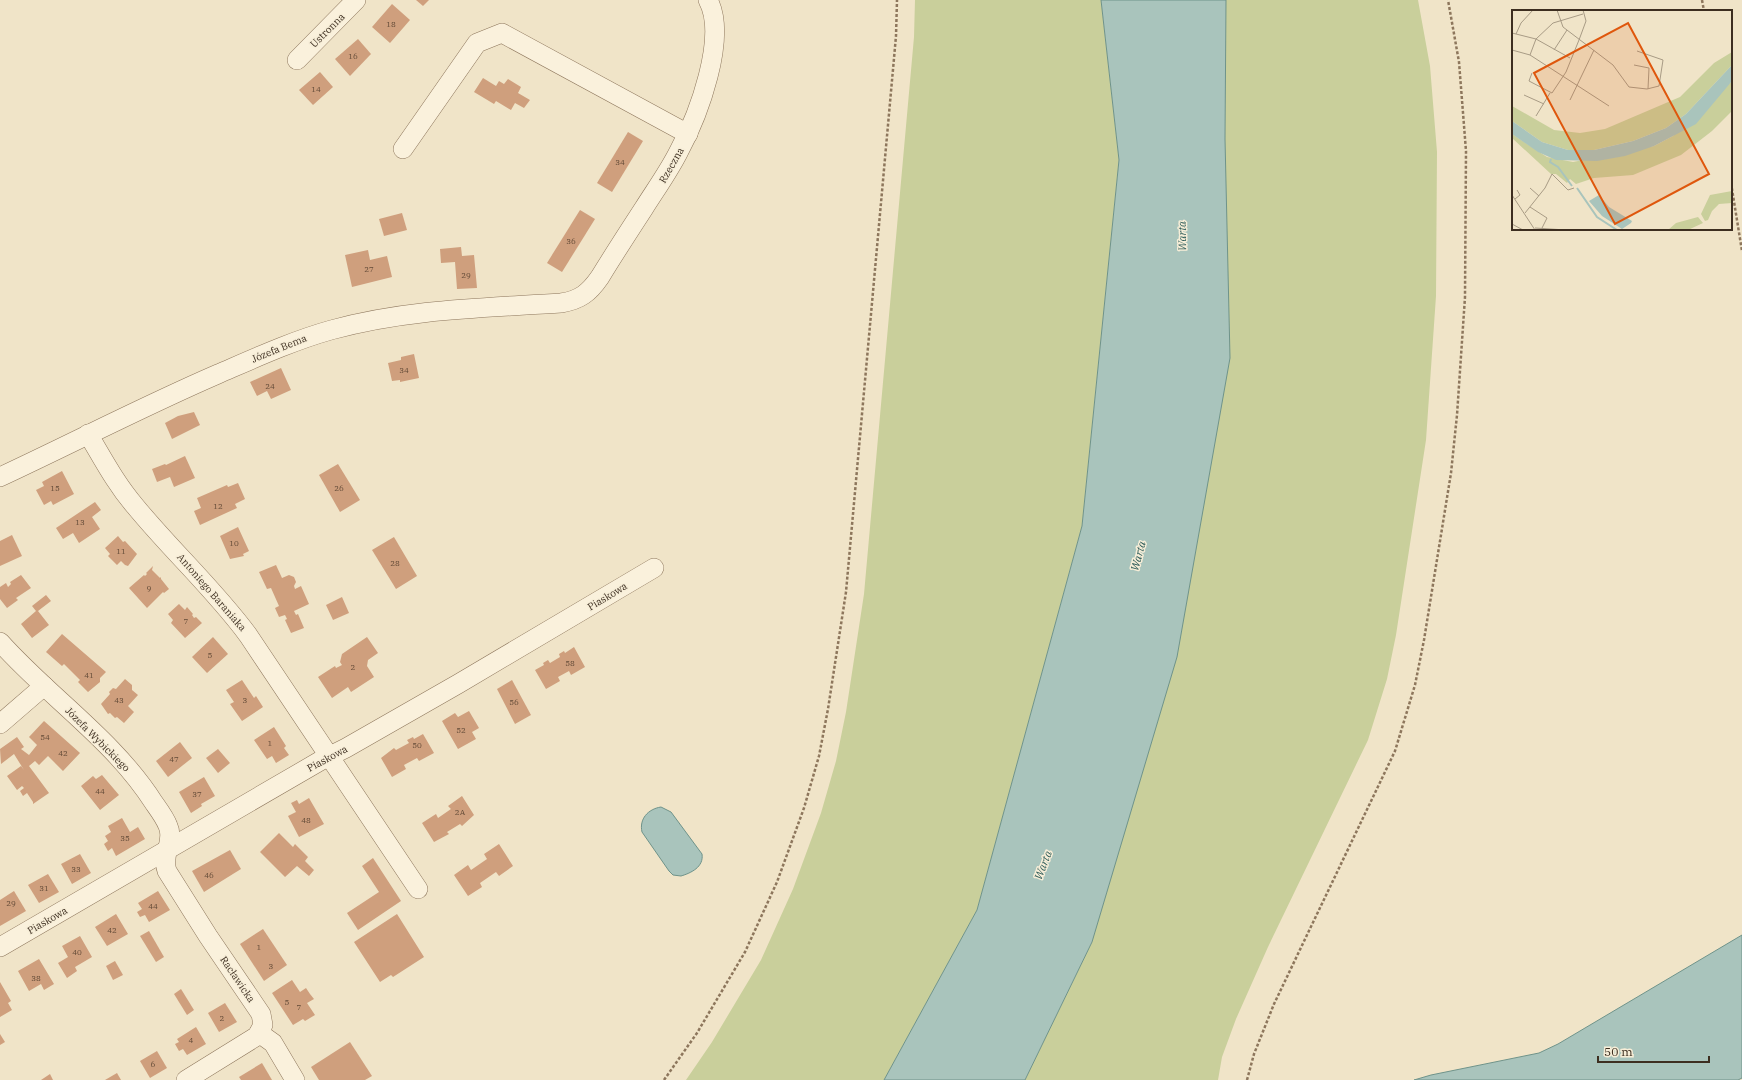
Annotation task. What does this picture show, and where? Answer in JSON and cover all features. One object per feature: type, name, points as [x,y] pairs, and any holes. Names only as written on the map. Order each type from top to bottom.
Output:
[{"type":"street","name":"Ustronna","points":[[297,60],[356,0]]},
{"type":"street","name":"Rzeczna","points":[[581,298],[600,278],[672,165],[688,134],[703,92],[713,54],[716,24],[711,6]]},
{"type":"street","points":[[403,149],[476,43],[502,33],[688,134]]},
{"type":"street","name":"Józefa Bema","points":[[0,477],[162,399],[300,340],[332,330],[369,321],[424,313],[561,303],[581,298]]},
{"type":"street","name":"Antoniego Baraniaka","points":[[88,434],[118,484],[135,506],[207,584],[239,622],[418,889]]},
{"type":"street","name":"Piaskowa","points":[[0,947],[329,756],[346,748],[458,684],[654,568]]},
{"type":"street","name":"Józefa Wybickiego","points":[[0,642],[118,758],[147,792],[169,828],[170,840],[167,851]]},
{"type":"street","points":[[0,724],[44,686]]},
{"type":"street","name":"Racławicka","points":[[167,851],[165,861],[169,875],[261,1014],[263,1025],[259,1033]]},
{"type":"street","points":[[186,1080],[249,1042],[259,1033],[273,1043],[295,1080]]},
{"type":"path","points":[[664,1080],[697,1033],[745,952],[777,882],[804,808],[819,756],[828,709],[846,592],[896,36],[897,0]]},
{"type":"path","points":[[1247,1080],[1254,1054],[1274,1004],[1395,751],[1413,691],[1424,640],[1439,553],[1455,443],[1465,297],[1466,150],[1459,62],[1448,0]]},
{"type":"path","points":[[1702,0],[1704,10]]},
{"type":"path","points":[[1732,189],[1742,251]]},
{"type":"green space","points":[[915,0],[1101,0],[1119,160],[1082,526],[977,910],[884,1080],[686,1080],[712,1042],[761,960],[793,889],[821,813],[836,761],[846,712],[864,594],[914,37]]},
{"type":"green space","points":[[1226,0],[1418,0],[1430,66],[1437,152],[1436,296],[1426,440],[1396,635],[1387,679],[1368,740],[1268,947],[1236,1019],[1222,1057],[1218,1080],[1025,1080],[1092,942],[1225,139]]},
{"type":"water","name":"Warta","points":[[1101,0],[1226,0],[1225,139],[1230,358],[1177,657],[1092,942],[1025,1080],[884,1080],[977,910],[1082,526],[1119,160]]},
{"type":"water","points":[[661,807],[671,812],[702,854],[702,859],[699,866],[693,871],[681,876],[673,875],[669,871],[642,832],[641,827],[643,819],[648,812]]},
{"type":"water","points":[[1742,935],[1742,1078],[1738,1080],[1414,1080],[1431,1075],[1539,1053],[1558,1044]]},
{"type":"building","points":[[416,0],[429,0],[423,6]]},
{"type":"building","points":[[392,4],[410,20],[390,43],[372,27]]},
{"type":"building","points":[[358,39],[371,54],[350,76],[335,59]]},
{"type":"building","points":[[320,72],[333,87],[313,105],[299,90]]},
{"type":"building","points":[[483,78],[496,86],[499,81],[504,84],[508,79],[521,87],[518,93],[530,100],[524,108],[515,103],[511,110],[496,101],[494,104],[474,92]]},
{"type":"building","points":[[628,132],[643,141],[612,192],[597,183]]},
{"type":"building","points":[[580,210],[595,219],[562,272],[547,263]]},
{"type":"building","points":[[402,213],[407,230],[384,236],[379,219]]},
{"type":"building","points":[[461,247],[462,256],[474,255],[477,288],[457,289],[455,262],[441,263],[440,249]]},
{"type":"building","points":[[368,250],[370,260],[387,256],[392,277],[352,287],[345,255]]},
{"type":"building","points":[[414,354],[419,378],[400,382],[400,380],[392,381],[388,363],[401,360],[401,357]]},
{"type":"building","points":[[281,368],[291,390],[271,399],[267,391],[257,396],[250,382]]},
{"type":"building","points":[[194,412],[200,425],[172,439],[165,423],[178,416]]},
{"type":"building","points":[[185,456],[195,478],[174,487],[170,477],[157,482],[152,469],[165,464],[166,465]]},
{"type":"building","points":[[338,464],[360,500],[340,512],[319,475]]},
{"type":"building","points":[[62,471],[74,494],[53,505],[51,501],[44,505],[36,490],[44,486],[42,482]]},
{"type":"building","points":[[238,483],[245,499],[235,504],[237,508],[200,525],[194,511],[201,508],[197,498],[227,485],[228,487]]},
{"type":"building","points":[[95,502],[101,510],[92,517],[100,529],[79,543],[73,533],[63,539],[56,528]]},
{"type":"building","points":[[238,527],[249,551],[243,554],[244,556],[230,559],[220,536]]},
{"type":"building","points":[[12,535],[22,556],[0,566],[0,541]]},
{"type":"building","points":[[118,536],[137,554],[128,566],[121,561],[117,565],[108,556],[110,554],[105,548]]},
{"type":"building","points":[[394,537],[417,576],[396,589],[372,550]]},
{"type":"building","points":[[276,565],[282,578],[289,575],[294,577],[296,582],[294,586],[295,589],[301,586],[309,604],[294,611],[296,615],[298,614],[304,628],[291,633],[285,620],[287,619],[285,615],[279,617],[275,608],[279,606],[271,588],[267,589],[259,572]]},
{"type":"building","points":[[153,566],[152,570],[160,578],[161,577],[169,589],[164,593],[163,592],[147,608],[129,588],[144,575],[145,576]]},
{"type":"building","points":[[21,575],[31,588],[16,598],[18,600],[7,608],[0,599],[0,587],[6,583],[8,587],[11,584],[10,582]]},
{"type":"building","points":[[46,595],[51,601],[38,611],[49,625],[32,638],[21,624],[36,611],[32,606]]},
{"type":"building","points":[[342,597],[349,613],[333,620],[326,605]]},
{"type":"building","points":[[179,604],[185,610],[187,607],[193,614],[192,615],[194,618],[196,617],[202,623],[185,638],[171,623],[173,620],[168,614]]},
{"type":"building","points":[[62,634],[106,672],[100,678],[100,682],[88,692],[78,682],[80,680],[64,664],[62,666],[46,652]]},
{"type":"building","points":[[213,637],[228,654],[207,673],[192,657]]},
{"type":"building","points":[[367,637],[378,653],[368,660],[367,666],[374,677],[351,692],[348,687],[332,698],[318,677],[335,666],[336,668],[342,665],[340,662],[342,654]]},
{"type":"building","points":[[574,647],[585,667],[571,675],[569,671],[558,677],[560,681],[546,689],[535,670],[544,665],[543,663],[548,660],[550,663],[560,657],[559,654],[564,651],[565,653]]},
{"type":"building","points":[[125,679],[132,685],[132,690],[138,695],[128,706],[134,712],[124,723],[110,713],[108,714],[101,704],[110,694],[109,692],[113,688],[116,689]]},
{"type":"building","points":[[242,680],[254,698],[256,696],[263,707],[242,721],[230,704],[234,702],[226,690]]},
{"type":"building","points":[[512,680],[531,715],[515,724],[497,689]]},
{"type":"building","points":[[469,711],[479,728],[472,732],[476,739],[458,749],[442,721],[455,713],[458,717]]},
{"type":"building","points":[[44,721],[80,753],[63,771],[48,756],[39,765],[35,761],[29,766],[49,793],[33,804],[27,793],[23,796],[20,791],[24,788],[22,786],[17,790],[7,776],[21,766],[24,770],[14,754],[1,764],[0,749],[17,737],[24,747],[21,749],[29,755],[37,745],[29,737]]},
{"type":"building","points":[[274,727],[286,746],[284,748],[289,755],[276,763],[272,756],[267,759],[254,740]]},
{"type":"building","points":[[423,734],[434,753],[419,761],[417,758],[404,765],[406,769],[392,777],[381,758],[394,748],[396,750],[409,743],[407,740],[413,737],[414,739]]},
{"type":"building","points":[[180,742],[192,758],[168,777],[156,761]]},
{"type":"building","points":[[218,749],[230,763],[218,773],[206,758]]},
{"type":"building","points":[[102,775],[119,795],[100,810],[81,786],[93,776],[96,779]]},
{"type":"building","points":[[204,777],[215,796],[201,804],[202,806],[191,813],[179,792]]},
{"type":"building","points":[[462,796],[474,815],[462,826],[460,824],[447,832],[449,834],[434,842],[422,823],[436,814],[438,818],[451,809],[448,806]]},
{"type":"building","points":[[309,798],[324,824],[299,837],[288,816],[296,812],[291,803],[297,800],[299,804]]},
{"type":"building","points":[[122,818],[130,832],[138,827],[145,839],[116,856],[112,848],[108,851],[104,844],[108,841],[105,836],[111,832],[108,826]]},
{"type":"building","points":[[279,833],[293,847],[295,844],[308,857],[305,861],[314,870],[309,876],[297,866],[285,877],[260,852]]},
{"type":"building","points":[[499,844],[513,866],[499,876],[496,872],[480,883],[482,887],[468,896],[454,875],[468,865],[471,870],[487,859],[484,854]]},
{"type":"building","points":[[230,850],[241,869],[204,892],[192,871]]},
{"type":"building","points":[[80,854],[91,873],[72,884],[61,864]]},
{"type":"building","points":[[373,858],[401,901],[358,930],[347,913],[379,892],[362,866]]},
{"type":"building","points":[[48,874],[59,892],[39,903],[28,885]]},
{"type":"building","points":[[14,891],[26,911],[0,926],[0,900]]},
{"type":"building","points":[[158,891],[170,910],[149,922],[145,915],[140,917],[137,912],[142,909],[138,903]]},
{"type":"building","points":[[116,914],[128,934],[107,946],[95,927]]},
{"type":"building","points":[[397,914],[424,957],[393,977],[391,975],[380,982],[354,942]]},
{"type":"building","points":[[263,929],[287,965],[264,981],[240,944]]},
{"type":"building","points":[[149,931],[164,957],[156,962],[140,936]]},
{"type":"building","points":[[80,936],[92,957],[75,967],[77,971],[67,978],[58,963],[68,957],[62,946]]},
{"type":"building","points":[[39,959],[54,984],[44,990],[41,984],[29,991],[18,971]]},
{"type":"building","points":[[115,961],[123,975],[113,980],[106,966]]},
{"type":"building","points":[[292,980],[300,992],[306,988],[314,999],[307,1003],[315,1015],[305,1021],[303,1019],[293,1025],[272,993]]},
{"type":"building","points":[[0,982],[11,1001],[8,1003],[12,1010],[0,1017]]},
{"type":"building","points":[[181,989],[194,1010],[187,1015],[174,994]]},
{"type":"building","points":[[225,1003],[237,1022],[219,1032],[208,1013]]},
{"type":"building","points":[[196,1027],[206,1044],[187,1055],[183,1049],[179,1051],[175,1044],[179,1042],[177,1039]]},
{"type":"building","points":[[0,1034],[5,1042],[0,1045]]},
{"type":"building","points":[[350,1042],[372,1076],[365,1080],[319,1080],[311,1067]]},
{"type":"building","points":[[157,1051],[167,1068],[150,1078],[140,1061]]},
{"type":"building","points":[[262,1063],[272,1080],[241,1080],[239,1077]]},
{"type":"building","points":[[117,1073],[121,1080],[105,1080]]},
{"type":"building","points":[[50,1074],[53,1080],[41,1080]]}]
